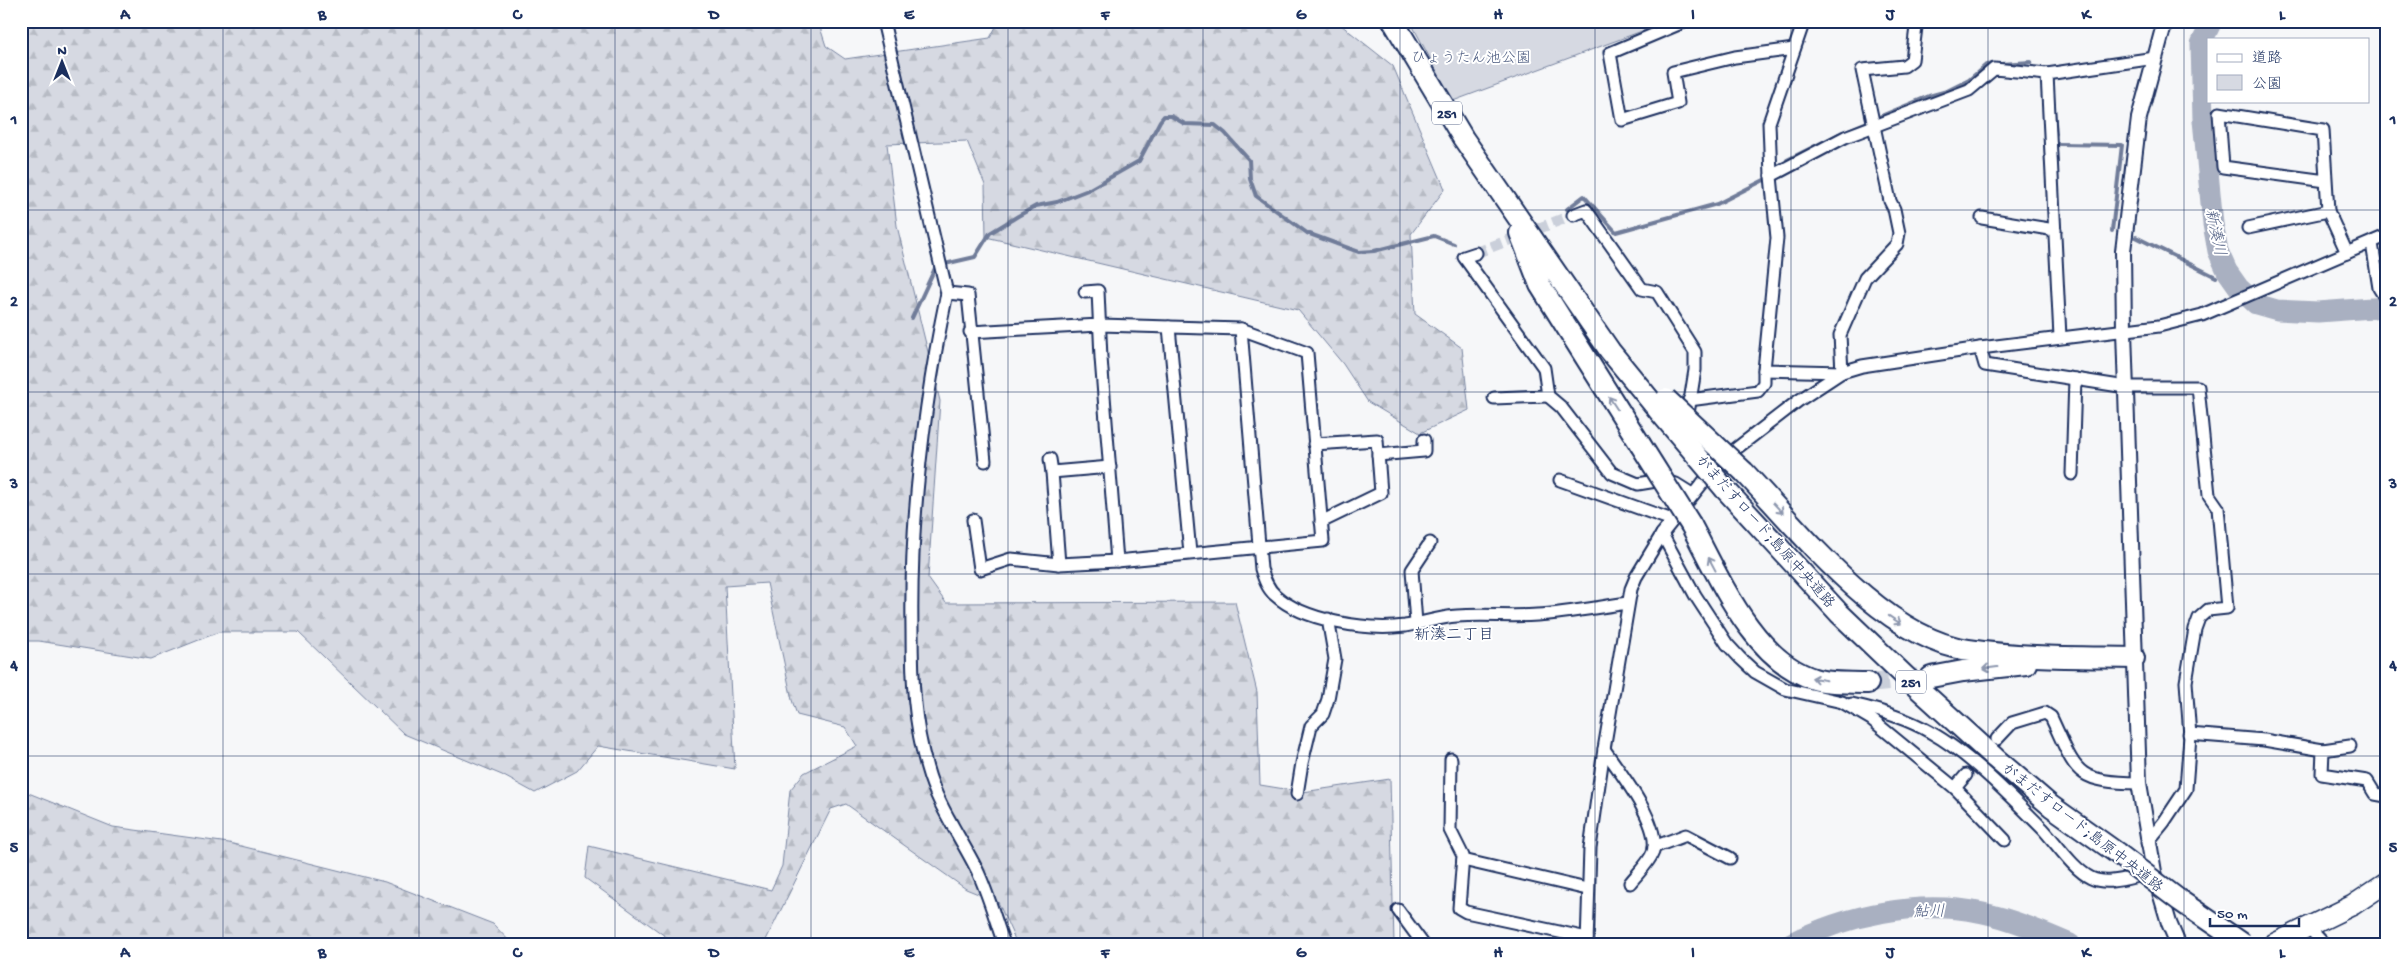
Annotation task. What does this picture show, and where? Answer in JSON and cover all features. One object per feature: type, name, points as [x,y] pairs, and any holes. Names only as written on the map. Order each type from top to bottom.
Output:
[{"type":"highway","name":"がまだすロード;島原中央道路","points":[[1393,21],[1448,114],[1610,351],[1662,405],[1725,489],[1840,613],[1994,758],[2051,806],[2179,900],[2243,944]]},
{"type":"highway","points":[[1507,201],[1540,285],[1640,444],[1682,522],[1737,610],[1780,662],[1815,679],[1868,683]]},
{"type":"highway","points":[[1662,405],[1744,472],[1845,578],[1879,609],[1909,630],[1936,642],[1967,650],[2134,658]]},
{"type":"highway","points":[[1931,677],[2012,665],[2108,658]]},
{"type":"highway","points":[[2273,944],[2353,905],[2386,883]]},
{"type":"street","points":[[883,21],[947,294],[939,332],[918,484],[911,588],[912,693],[918,736],[934,790],[977,870],[1004,944]]},
{"type":"street","points":[[1686,21],[1610,53],[1622,120],[1678,103],[1673,72],[1736,57],[1794,49]]},
{"type":"street","points":[[1689,400],[1758,391],[1764,383],[1777,238],[1771,176],[1769,123],[1804,21]]},
{"type":"street","points":[[1842,372],[1840,335],[1865,278],[1897,244],[1899,233],[1894,208],[1890,201],[1862,70],[1904,66],[1912,60],[1916,27],[1909,21]]},
{"type":"street","points":[[2165,21],[2139,118],[2124,251],[2124,331],[2139,783],[2147,843],[2154,872],[2169,923],[2178,944]]},
{"type":"street","points":[[1771,176],[1820,149],[1874,126],[1969,90],[1994,69],[2047,74],[2155,58]]},
{"type":"street","points":[[2047,74],[2060,337]]},
{"type":"street","points":[[2326,181],[2222,167],[2219,112],[2322,130],[2326,181],[2328,210],[2347,254]]},
{"type":"street","points":[[1572,215],[1586,210],[1642,289],[1657,292],[1692,346],[1696,361],[1687,424],[1698,440],[1720,461]]},
{"type":"street","points":[[2248,228],[2328,210]]},
{"type":"street","points":[[1982,218],[2055,230]]},
{"type":"street","points":[[1451,759],[1450,830],[1462,852],[1463,860],[1458,904],[1462,910],[1587,941],[1587,889],[1590,848],[1628,603],[1636,577],[1662,534],[1682,522],[1692,494],[1720,461],[1767,423],[1842,372],[1862,366],[1980,348],[2159,326],[2202,315],[2242,300],[2386,236]]},
{"type":"street","points":[[2372,243],[2379,288],[2386,299]]},
{"type":"street","points":[[1476,253],[1464,258],[1544,368],[1548,396],[1561,408],[1612,473],[1638,484],[1656,481],[1676,484],[1692,494]]},
{"type":"street","points":[[1085,292],[1098,292],[1117,560]]},
{"type":"street","points":[[947,294],[968,295],[970,332],[985,461]]},
{"type":"street","points":[[970,332],[1100,325],[1240,329],[1307,353],[1323,541],[1059,564],[1039,564],[1011,559],[980,569],[973,520]]},
{"type":"street","points":[[1170,327],[1190,553]]},
{"type":"street","points":[[1240,329],[1258,546],[1265,582],[1274,594],[1303,613],[1363,626],[1384,627],[1416,624],[1444,617],[1538,615],[1628,603]]},
{"type":"street","points":[[1980,348],[1985,365],[2126,387],[2198,387],[2209,495],[2218,508],[2227,608],[2208,610],[2199,618],[2195,629],[2186,682],[2189,734],[2186,788],[2164,822],[2147,843]]},
{"type":"street","points":[[1764,370],[1842,372]]},
{"type":"street","points":[[2072,474],[2075,379]]},
{"type":"street","points":[[1494,398],[1548,396]]},
{"type":"street","points":[[1314,444],[1377,440],[1381,493],[1321,522]]},
{"type":"street","points":[[1378,455],[1424,451],[1424,440]]},
{"type":"street","points":[[1050,459],[1059,564]]},
{"type":"street","points":[[1052,472],[1110,467]]},
{"type":"street","points":[[1560,480],[1682,522]]},
{"type":"street","points":[[1662,534],[1695,594],[1728,644],[1755,672],[1785,689],[1880,710],[1931,732],[2009,795],[2080,870],[2092,878],[2106,881],[2154,872]]},
{"type":"street","points":[[1416,624],[1412,570],[1430,544]]},
{"type":"street","points":[[1297,794],[1311,726],[1323,714],[1328,699],[1334,659],[1328,619]]},
{"type":"street","points":[[1842,702],[1871,719],[1955,788],[2005,840]]},
{"type":"street","points":[[1997,739],[2012,723],[2045,713],[2051,717],[2073,764],[2080,771],[2096,781],[2139,783]]},
{"type":"street","points":[[2189,734],[2264,740],[2323,750],[2350,746]]},
{"type":"street","points":[[1604,749],[1648,819],[1654,847],[1652,854],[1630,883]]},
{"type":"street","points":[[2323,750],[2322,774],[2367,781],[2374,794],[2386,796]]},
{"type":"street","points":[[1955,788],[1966,775]]},
{"type":"street","points":[[1654,847],[1686,835],[1730,858]]},
{"type":"street","points":[[1463,860],[1587,889]]},
{"type":"street","points":[[1398,910],[1423,944]]},
{"type":"street","points":[[2309,928],[2324,944]]},
{"type":"green space","points":[[21,21],[818,21],[826,46],[845,59],[990,38],[999,21],[1336,21],[1393,66],[1445,189],[1411,234],[1415,314],[1462,348],[1469,410],[1420,433],[1368,402],[1343,364],[1298,310],[986,237],[985,185],[967,141],[887,144],[897,226],[940,401],[928,578],[946,603],[1235,602],[1257,692],[1260,785],[1303,792],[1390,779],[1394,944],[1017,944],[998,902],[966,889],[846,804],[831,809],[764,944],[676,944],[585,878],[589,846],[771,890],[782,866],[790,790],[804,773],[857,746],[845,727],[797,715],[792,700],[767,583],[725,586],[735,769],[598,746],[577,771],[535,793],[502,775],[404,734],[298,632],[219,632],[151,659],[39,641],[21,641]]},
{"type":"green space","name":"ひょうたん池公園","points":[[1410,21],[1669,21],[1453,101]]},
{"type":"green space","points":[[21,790],[113,827],[229,843],[385,882],[493,924],[512,944],[21,944]]},
{"type":"waterway","name":"新湊川","points":[[2212,21],[2201,44],[2203,120],[2213,224],[2218,251],[2227,271],[2239,288],[2256,304],[2277,310],[2318,312],[2386,307]]},
{"type":"waterway","points":[[1881,116],[1929,96],[1947,91],[1969,80],[1986,65],[2031,62]]},
{"type":"waterway","points":[[2054,110],[2056,134]]},
{"type":"waterway","points":[[912,318],[936,266],[975,257],[990,233],[1018,216],[1036,206],[1057,202],[1088,190],[1139,161],[1164,116],[1171,116],[1185,124],[1215,125],[1225,133],[1249,160],[1250,179],[1256,196],[1307,233],[1359,252],[1374,251],[1434,236],[1454,244]]},
{"type":"waterway","points":[[1848,130],[1867,122]]},
{"type":"waterway","points":[[1787,160],[1839,134]]},
{"type":"waterway","points":[[2059,144],[2122,145],[2112,231]]},
{"type":"waterway","points":[[1567,209],[1584,196],[1616,232],[1717,204],[1766,179]]},
{"type":"waterway","points":[[2136,237],[2216,277]]},
{"type":"waterway","name":"新湊川","points":[[2233,285],[2239,288]]},
{"type":"waterway","name":"鮎川","points":[[1789,944],[1834,925],[1858,918],[1883,912],[1933,908],[1983,913],[2027,926],[2070,944]]},
{"type":"tunnel","points":[[1476,253],[1573,215]]},
{"type":"tunnel","points":[[1868,683],[1921,678]]},
{"type":"district","name":"新湊二丁目","points":[[1454,633]]}]
